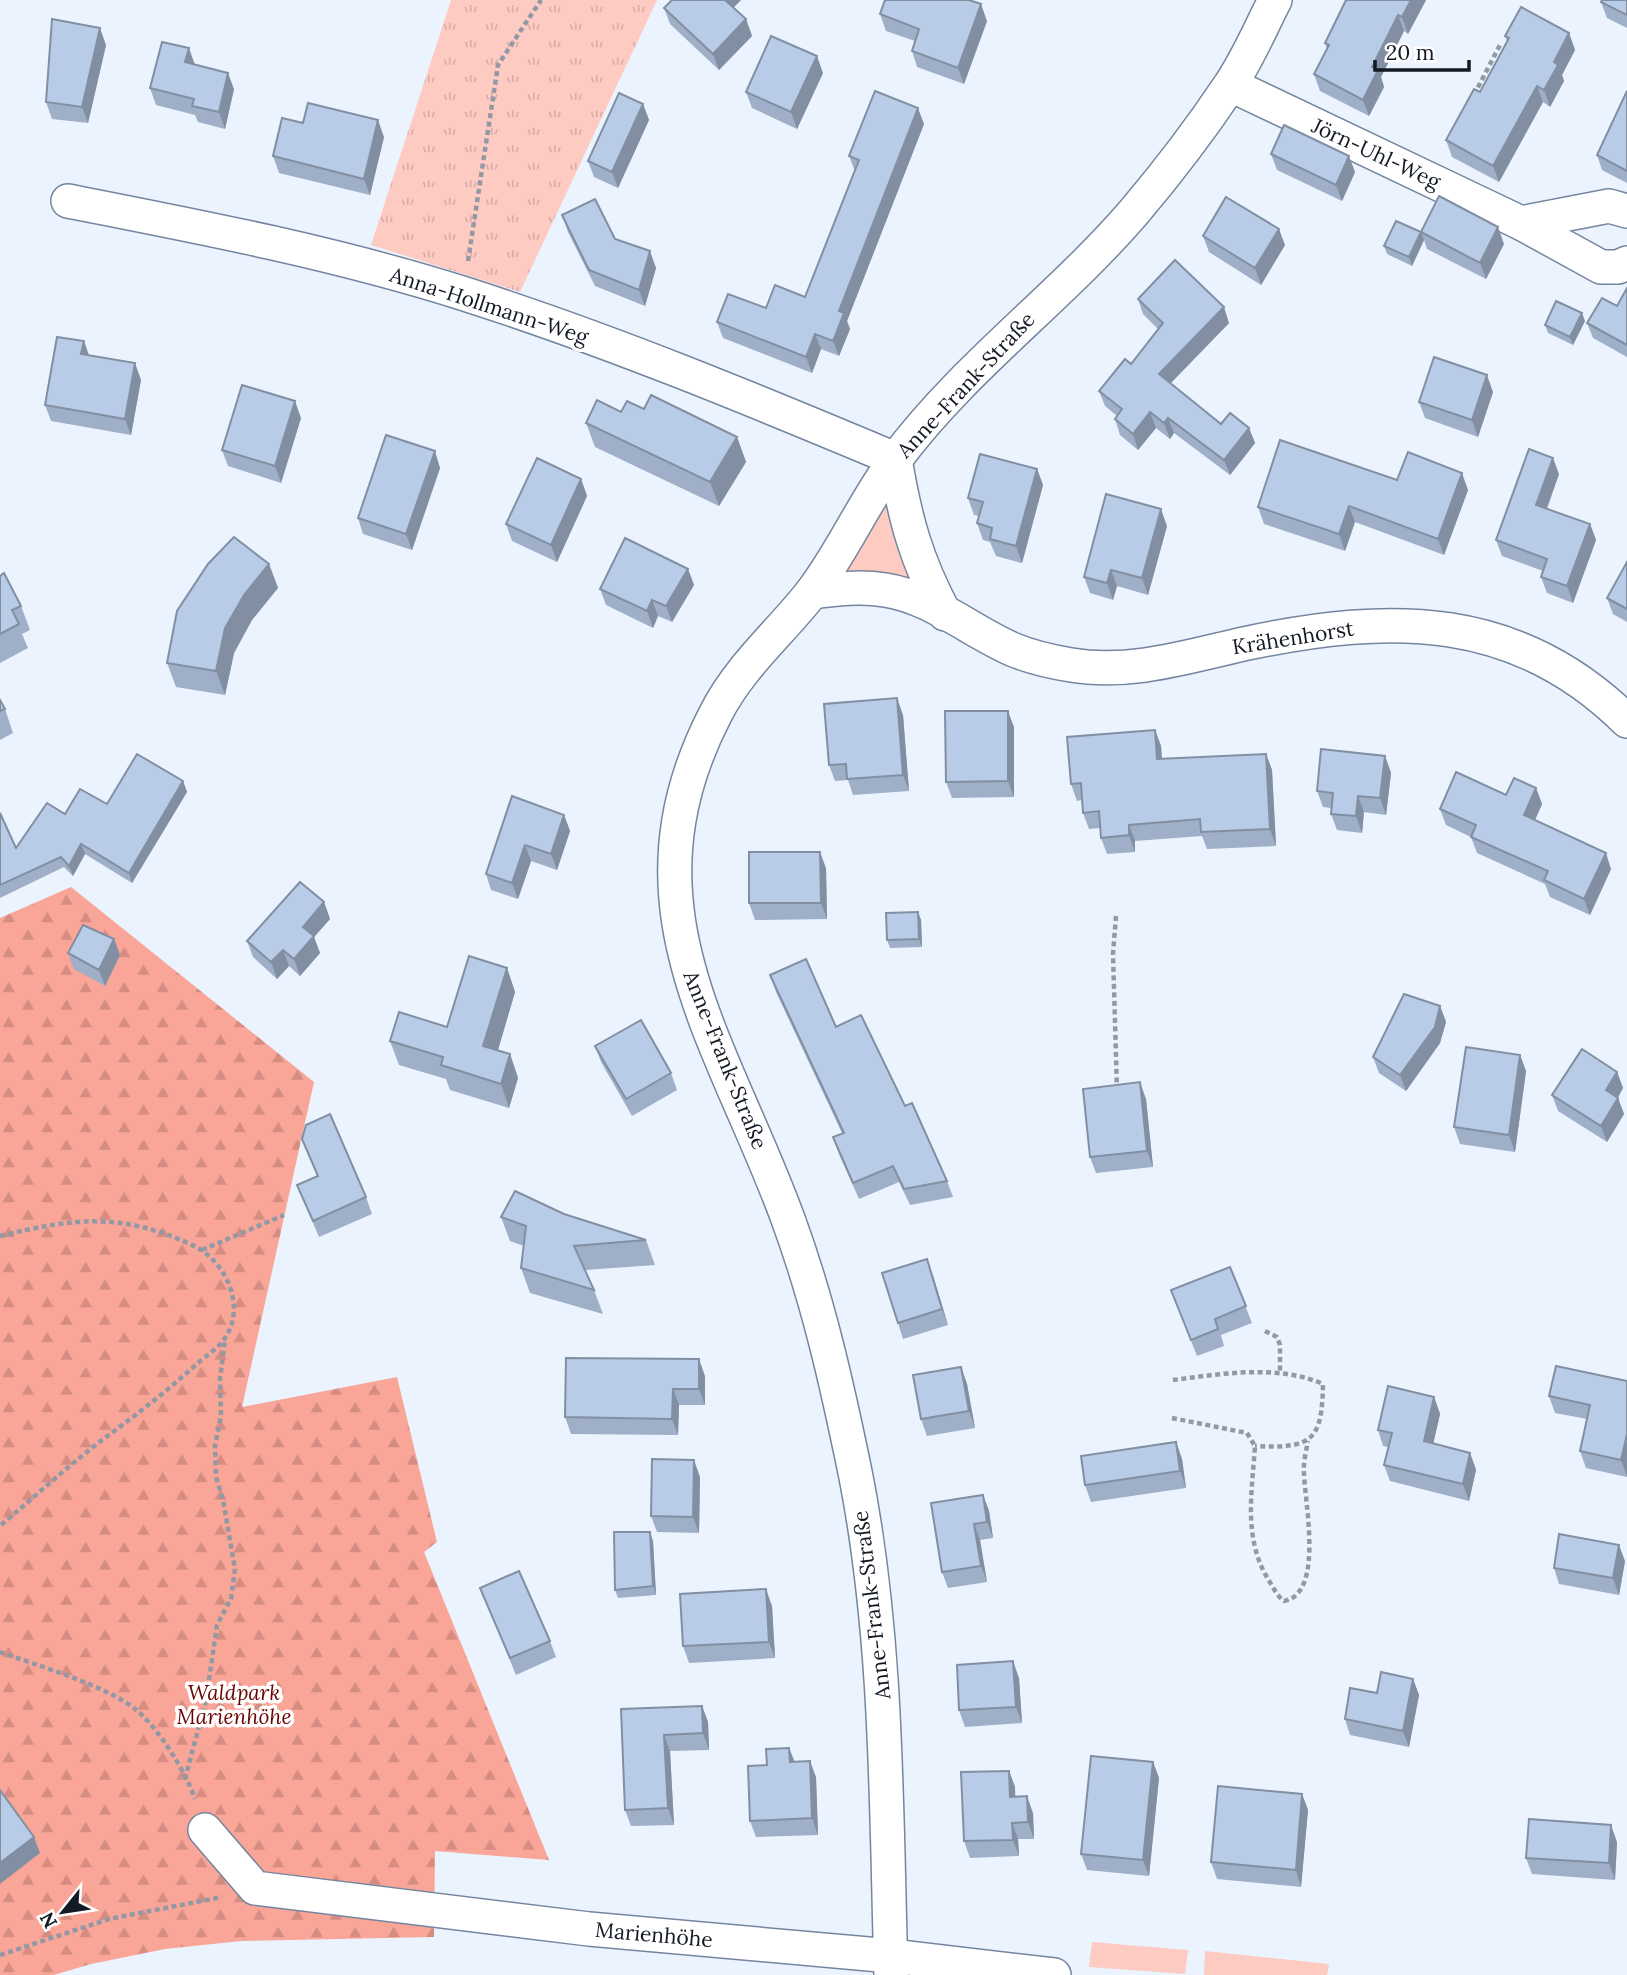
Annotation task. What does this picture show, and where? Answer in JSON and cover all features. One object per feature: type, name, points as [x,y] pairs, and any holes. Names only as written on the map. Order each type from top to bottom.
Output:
[{"type":"street","name":"Anne-Frank-Straße","points":[[891,1966],[885,1714],[872,1579],[837,1385],[818,1307],[789,1221],[699,1007],[679,937],[674,893],[675,845],[697,752],[718,709],[745,668],[812,592],[895,459],[955,392],[1133,213],[1231,85],[1275,0]]},
{"type":"street","name":"Jörn-Uhl-Weg","points":[[1231,85],[1521,223],[1601,267],[1618,267],[1627,263]]},
{"type":"street","name":"Anna-Hollmann-Weg","points":[[68,201],[254,239],[463,293],[684,371],[895,459]]},
{"type":"street","points":[[1521,223],[1609,206],[1627,211]]},
{"type":"street","points":[[895,459],[903,507],[922,571],[945,614]]},
{"type":"street","name":"Krähenhorst","points":[[812,592],[851,588],[887,590],[945,614],[1016,651],[1071,665],[1125,668],[1182,660],[1300,634],[1359,627],[1446,627],[1513,645],[1561,669],[1602,696],[1627,721]]},
{"type":"street","points":[[205,1830],[255,1888]]},
{"type":"street","name":"Marienhöhe","points":[[255,1888],[891,1966],[1054,1975]]},
{"type":"path","points":[[463,293],[498,65],[541,0]]},
{"type":"path","points":[[1472,100],[1501,43]]},
{"type":"path","points":[[1116,916],[1113,954],[1117,1093]]},
{"type":"path","points":[[202,1250],[284,1215]]},
{"type":"path","points":[[0,1236],[79,1219],[110,1221],[170,1235],[202,1250],[220,1268],[231,1289],[235,1315],[225,1339],[220,1379],[221,1416],[215,1446],[216,1477],[235,1569],[231,1599],[217,1625],[206,1700],[185,1779]]},
{"type":"path","points":[[1265,1331],[1277,1337],[1280,1345],[1280,1373]]},
{"type":"path","points":[[0,1526],[81,1457],[166,1392],[225,1339]]},
{"type":"path","points":[[1172,1380],[1280,1373],[1306,1376],[1322,1384],[1317,1434],[1308,1441],[1255,1446]]},
{"type":"path","points":[[1172,1418],[1247,1433],[1255,1446],[1250,1532],[1254,1550],[1284,1601],[1293,1600],[1303,1590],[1308,1572],[1303,1470],[1308,1441]]},
{"type":"path","points":[[0,1652],[72,1678],[135,1708],[157,1732],[185,1779],[205,1830]]},
{"type":"path","points":[[0,1955],[109,1919],[255,1888]]},
{"type":"green space","points":[[451,0],[657,0],[520,292],[371,245]]},
{"type":"green space","points":[[886,502],[912,579],[845,570]]},
{"type":"green space","name":"Waldpark Marienhöhe","points":[[71,887],[314,1082],[242,1407],[397,1377],[437,1542],[424,1552],[549,1860],[435,1851],[434,1937],[241,1941],[165,1949],[91,1964],[54,1975],[0,1975],[0,918]]},
{"type":"green space","points":[[1092,1942],[1188,1950],[1185,1974],[1089,1967]]},
{"type":"green space","points":[[1205,1951],[1329,1964],[1327,1975],[1204,1975]]},
{"type":"building","points":[[672,0],[725,0],[746,19],[713,54],[664,8]]},
{"type":"building","points":[[885,0],[969,0],[981,4],[958,68],[912,51],[919,29],[880,14]]},
{"type":"building","points":[[1346,0],[1411,0],[1402,17],[1398,15],[1372,67],[1378,70],[1363,100],[1314,74],[1329,45],[1325,43]]},
{"type":"building","points":[[1627,0],[1627,15],[1601,2]]},
{"type":"building","points":[[1521,7],[1569,33],[1554,62],[1558,65],[1544,90],[1537,86],[1493,166],[1446,140],[1474,89],[1480,92],[1509,38],[1505,36]]},
{"type":"building","points":[[52,19],[100,28],[82,107],[46,102]]},
{"type":"building","points":[[771,36],[817,56],[791,112],[746,92]]},
{"type":"building","points":[[162,42],[189,48],[185,62],[228,73],[219,112],[192,106],[194,99],[150,88]]},
{"type":"building","points":[[875,91],[918,108],[839,311],[844,313],[833,341],[815,334],[806,357],[717,322],[728,294],[766,308],[775,285],[805,297],[859,160],[849,156]]},
{"type":"building","points":[[1627,91],[1627,171],[1597,155]]},
{"type":"building","points":[[619,93],[643,104],[612,172],[588,161]]},
{"type":"building","points":[[308,103],[378,120],[364,179],[273,156],[282,118],[303,123]]},
{"type":"building","points":[[1284,125],[1349,156],[1336,185],[1271,154]]},
{"type":"building","points":[[1439,196],[1498,227],[1480,263],[1421,232]]},
{"type":"building","points":[[1226,197],[1279,229],[1255,268],[1203,236]]},
{"type":"building","points":[[595,199],[615,239],[650,251],[639,290],[589,270],[562,215]]},
{"type":"building","points":[[1396,221],[1421,232],[1409,257],[1384,246]]},
{"type":"building","points":[[1175,260],[1224,307],[1159,374],[1221,424],[1230,413],[1249,428],[1224,460],[1168,418],[1164,423],[1150,412],[1133,434],[1115,419],[1122,409],[1099,391],[1125,359],[1131,364],[1163,323],[1138,299]]},
{"type":"building","points":[[1627,288],[1627,345],[1587,323],[1602,298],[1617,306]]},
{"type":"building","points":[[1556,301],[1582,313],[1570,337],[1545,325]]},
{"type":"building","points":[[57,337],[84,341],[81,354],[135,363],[125,419],[45,405]]},
{"type":"building","points":[[1434,357],[1487,375],[1472,420],[1419,402]]},
{"type":"building","points":[[242,385],[295,401],[275,466],[222,450]]},
{"type":"building","points":[[651,395],[737,437],[710,482],[586,423],[597,400],[621,412],[627,401],[644,409]]},
{"type":"building","points":[[386,435],[435,451],[406,534],[358,518]]},
{"type":"building","points":[[1280,440],[1397,480],[1408,452],[1462,473],[1438,539],[1349,506],[1339,534],[1258,507]]},
{"type":"building","points":[[1529,449],[1553,458],[1536,505],[1590,524],[1567,586],[1541,577],[1547,559],[1496,540]]},
{"type":"building","points":[[980,454],[1037,469],[1016,546],[990,539],[992,528],[977,523],[983,502],[968,498]]},
{"type":"building","points":[[537,458],[581,479],[551,545],[506,524]]},
{"type":"building","points":[[1106,494],[1161,509],[1142,578],[1111,570],[1107,583],[1084,577]]},
{"type":"building","points":[[234,537],[269,564],[244,595],[225,628],[216,671],[167,663],[177,611],[208,564]]},
{"type":"building","points":[[625,538],[688,569],[666,606],[652,600],[647,611],[600,589]]},
{"type":"building","points":[[1627,562],[1627,609],[1607,598]]},
{"type":"building","points":[[4,573],[21,606],[12,610],[19,624],[0,634],[0,576]]},
{"type":"building","points":[[897,698],[903,775],[847,779],[846,764],[829,765],[824,704]]},
{"type":"building","points":[[945,711],[1008,711],[1008,781],[946,782]]},
{"type":"building","points":[[1155,730],[1157,759],[1266,754],[1270,829],[1201,832],[1200,819],[1129,825],[1129,835],[1101,838],[1099,811],[1083,813],[1081,783],[1071,784],[1067,737]]},
{"type":"building","points":[[1321,749],[1385,756],[1380,798],[1358,796],[1356,816],[1331,814],[1333,793],[1317,791]]},
{"type":"building","points":[[137,754],[183,781],[129,873],[81,844],[69,866],[61,857],[0,885],[0,813],[16,848],[47,803],[65,814],[80,789],[107,804]]},
{"type":"building","points":[[1456,772],[1506,795],[1514,778],[1536,788],[1524,815],[1606,853],[1584,899],[1544,880],[1548,871],[1471,837],[1476,825],[1440,809]]},
{"type":"building","points":[[512,796],[564,815],[551,854],[525,845],[512,883],[486,874]]},
{"type":"building","points":[[749,852],[820,852],[821,903],[749,903]]},
{"type":"building","points":[[300,882],[324,902],[303,927],[314,936],[294,959],[283,950],[271,962],[247,941]]},
{"type":"building","points":[[918,912],[919,939],[887,940],[886,913]]},
{"type":"building","points":[[83,925],[114,939],[99,970],[68,953]]},
{"type":"building","points":[[469,956],[507,968],[483,1046],[510,1054],[501,1084],[441,1065],[443,1057],[390,1041],[399,1012],[447,1027]]},
{"type":"building","points":[[806,959],[836,1027],[861,1015],[905,1106],[912,1103],[947,1181],[904,1189],[893,1166],[853,1183],[833,1137],[844,1133],[770,975]]},
{"type":"building","points":[[1404,994],[1440,1006],[1435,1027],[1400,1075],[1373,1057]]},
{"type":"building","points":[[641,1020],[671,1073],[626,1099],[595,1046]]},
{"type":"building","points":[[1466,1047],[1520,1055],[1509,1135],[1454,1127]]},
{"type":"building","points":[[1582,1049],[1617,1072],[1606,1090],[1618,1098],[1601,1126],[1552,1095]]},
{"type":"building","points":[[1140,1082],[1147,1151],[1090,1157],[1083,1089]]},
{"type":"building","points":[[330,1114],[366,1197],[313,1221],[297,1185],[318,1176],[302,1139],[306,1125]]},
{"type":"building","points":[[515,1191],[564,1214],[646,1240],[574,1246],[594,1290],[521,1268],[526,1226],[501,1217]]},
{"type":"building","points":[[927,1259],[942,1309],[898,1323],[882,1273]]},
{"type":"building","points":[[1230,1267],[1246,1306],[1215,1319],[1218,1329],[1191,1340],[1171,1290]]},
{"type":"building","points":[[566,1358],[699,1359],[699,1389],[673,1389],[672,1419],[565,1417]]},
{"type":"building","points":[[1556,1366],[1627,1381],[1627,1434],[1621,1460],[1580,1451],[1590,1405],[1549,1396]]},
{"type":"building","points":[[961,1367],[969,1411],[921,1419],[913,1375]]},
{"type":"building","points":[[1388,1386],[1434,1397],[1424,1441],[1470,1453],[1463,1484],[1384,1465],[1392,1433],[1378,1430]]},
{"type":"building","points":[[1176,1442],[1180,1471],[1085,1485],[1081,1456]]},
{"type":"building","points":[[652,1459],[694,1460],[693,1517],[651,1516]]},
{"type":"building","points":[[983,1495],[987,1522],[974,1524],[981,1566],[942,1572],[931,1503]]},
{"type":"building","points":[[614,1532],[650,1532],[653,1586],[615,1590]]},
{"type":"building","points":[[1559,1534],[1619,1545],[1613,1578],[1554,1568]]},
{"type":"building","points":[[519,1571],[550,1641],[510,1658],[480,1588]]},
{"type":"building","points":[[766,1589],[769,1642],[683,1646],[680,1594]]},
{"type":"building","points":[[1013,1661],[1016,1707],[959,1710],[957,1665]]},
{"type":"building","points":[[1381,1672],[1413,1679],[1403,1731],[1345,1719],[1350,1688],[1377,1693]]},
{"type":"building","points":[[702,1706],[703,1733],[664,1735],[668,1808],[625,1810],[621,1709]]},
{"type":"building","points":[[789,1748],[790,1762],[810,1761],[812,1818],[750,1821],[748,1766],[767,1765],[766,1749]]},
{"type":"building","points":[[1091,1756],[1153,1762],[1143,1860],[1081,1854]]},
{"type":"building","points":[[1009,1771],[1010,1797],[1027,1796],[1028,1822],[1012,1823],[1013,1840],[964,1841],[961,1772]]},
{"type":"building","points":[[1218,1786],[1302,1794],[1296,1870],[1211,1862]]},
{"type":"building","points":[[0,1790],[34,1837],[0,1863]]},
{"type":"building","points":[[1529,1819],[1611,1825],[1609,1863],[1526,1858]]}]
